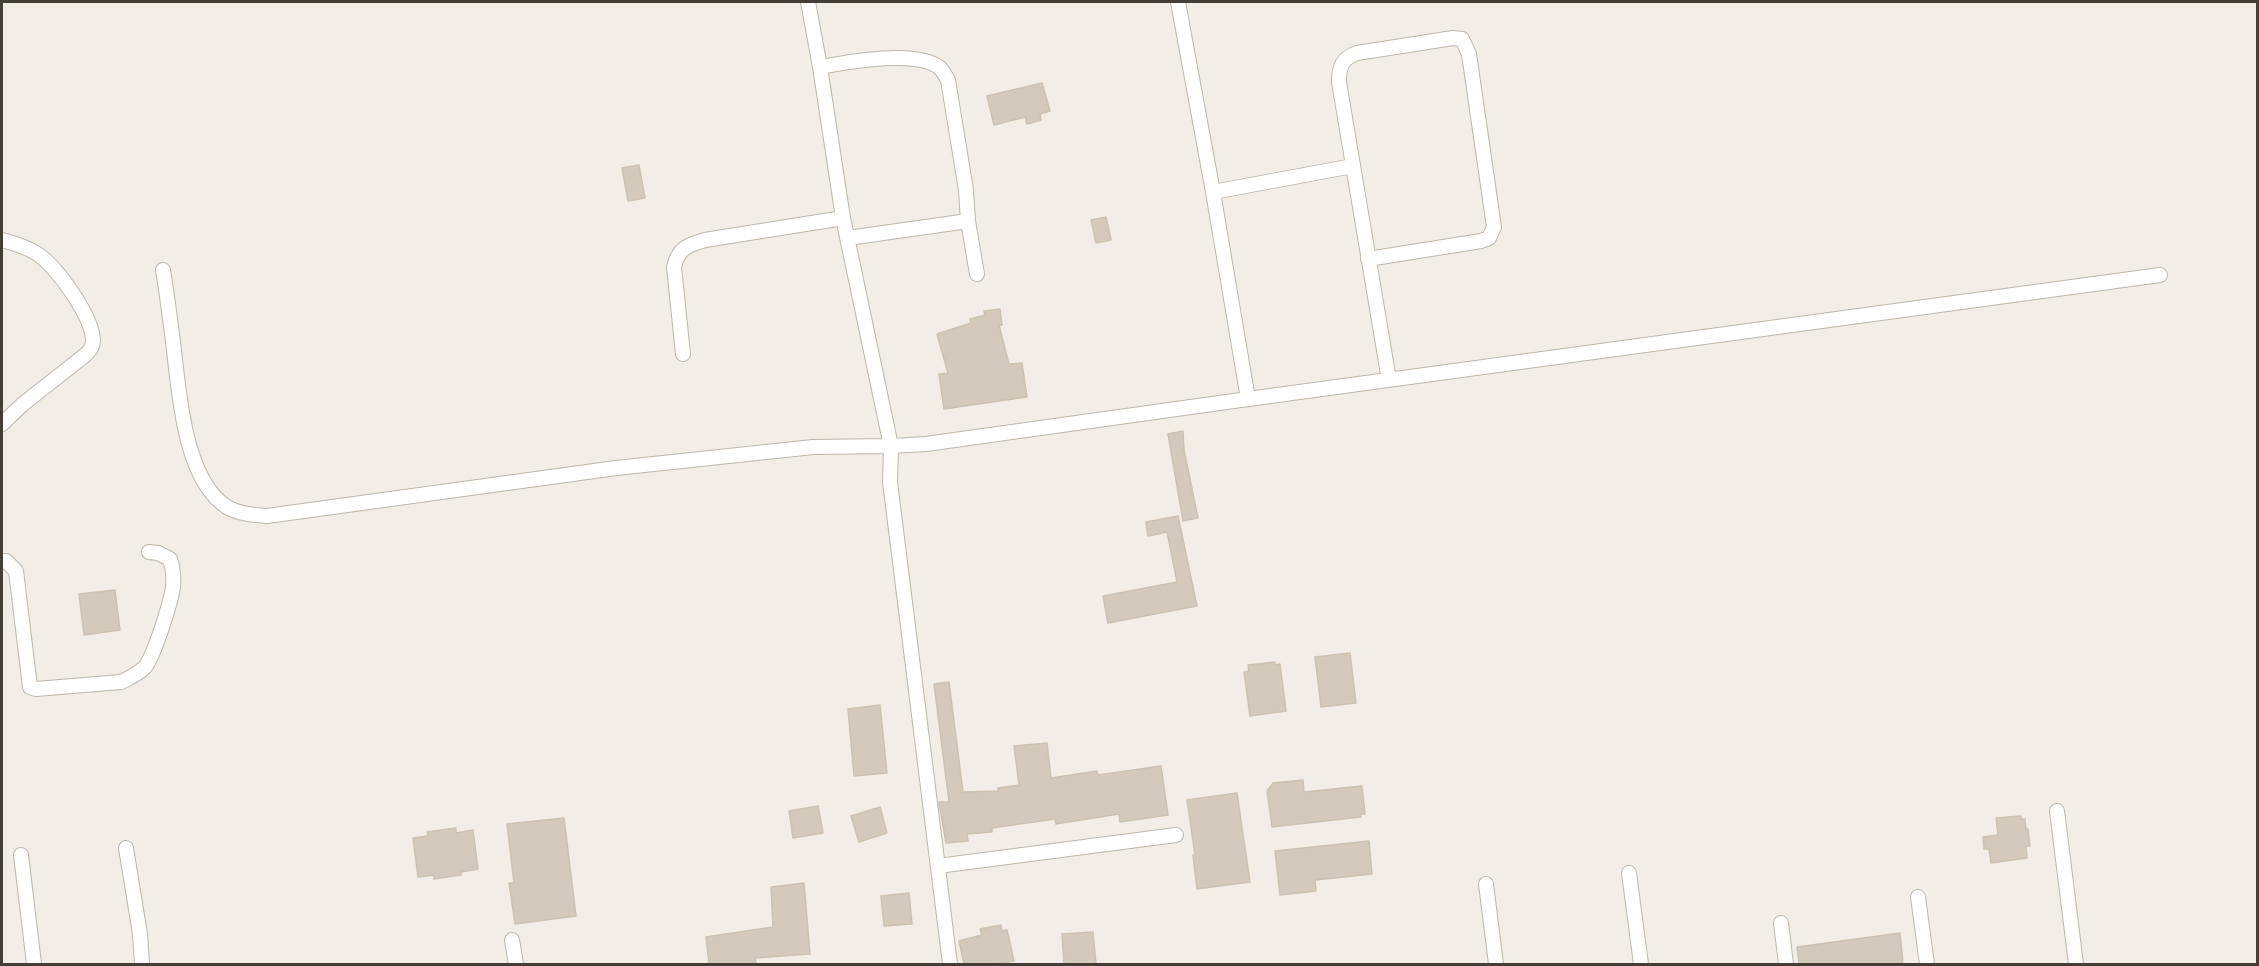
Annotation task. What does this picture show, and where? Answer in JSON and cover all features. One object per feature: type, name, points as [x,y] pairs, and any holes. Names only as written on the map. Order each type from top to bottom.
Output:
[{"type":"street","points":[[808,2],[843,218],[891,446],[890,482],[950,964]]},
{"type":"street","points":[[1178,2],[1248,399]]},
{"type":"street","points":[[1368,259],[1481,241],[1489,238],[1494,228],[1469,54],[1462,39],[1453,38],[1357,53],[1348,56],[1339,69],[1339,82],[1368,259],[1389,380]]},
{"type":"street","points":[[820,67],[890,58],[928,62],[941,69],[948,80],[977,274]]},
{"type":"street","points":[[1213,192],[1353,166]]},
{"type":"street","points":[[683,354],[674,267],[677,253],[689,244],[705,240],[843,218]]},
{"type":"street","points":[[848,238],[968,221]]},
{"type":"street","points":[[2,240],[36,253],[45,261],[77,301],[92,333],[93,343],[91,350],[23,404],[2,424]]},
{"type":"street","points":[[163,270],[185,429],[197,467],[215,497],[228,507],[251,515],[277,514],[616,468],[813,447],[926,444],[2160,275]]},
{"type":"street","points":[[2,561],[6,561],[16,571],[26,668],[30,687],[36,690],[121,682],[145,667],[151,657],[172,595],[174,579],[170,559],[158,553],[149,552]]},
{"type":"street","points":[[2057,811],[2076,964]]},
{"type":"street","points":[[938,866],[1176,835]]},
{"type":"street","points":[[126,848],[140,934],[142,964]]},
{"type":"street","points":[[21,855],[34,964]]},
{"type":"street","points":[[1629,873],[1641,964]]},
{"type":"street","points":[[1486,884],[1496,964]]},
{"type":"street","points":[[1918,897],[1927,964]]},
{"type":"street","points":[[1781,923],[1786,964]]},
{"type":"street","points":[[512,940],[516,964]]},
{"type":"building","points":[[1042,83],[1050,111],[1040,114],[1041,120],[1027,124],[1025,117],[994,125],[987,96]]},
{"type":"building","points":[[639,165],[645,198],[628,201],[622,168]]},
{"type":"building","points":[[1106,217],[1111,240],[1096,243],[1091,220]]},
{"type":"building","points":[[1000,309],[1002,325],[999,325],[1009,364],[1022,363],[1027,397],[944,409],[939,374],[948,373],[937,334],[971,323],[970,319],[985,315],[984,311]]},
{"type":"building","points":[[1183,431],[1184,450],[1198,518],[1183,521],[1168,434]]},
{"type":"building","points":[[1178,516],[1197,606],[1108,623],[1103,596],[1177,582],[1167,532],[1148,536],[1146,522]]},
{"type":"building","points":[[115,590],[120,630],[84,635],[79,594]]},
{"type":"building","points":[[1350,653],[1356,703],[1321,707],[1315,657]]},
{"type":"building","points":[[1275,662],[1275,665],[1280,664],[1286,711],[1250,716],[1244,672],[1249,671],[1248,665]]},
{"type":"building","points":[[949,682],[963,792],[998,791],[998,788],[1019,785],[1014,746],[1047,743],[1051,778],[1097,771],[1098,775],[1161,766],[1168,815],[1120,822],[1119,814],[1056,824],[1055,819],[992,828],[992,832],[967,834],[968,841],[946,843],[939,802],[949,802],[934,684]]},
{"type":"building","points":[[880,705],[887,773],[854,776],[848,709]]},
{"type":"building","points":[[1303,780],[1304,792],[1362,786],[1365,814],[1360,814],[1361,817],[1272,827],[1267,791],[1273,783]]},
{"type":"building","points":[[1237,793],[1250,882],[1197,889],[1193,855],[1195,855],[1187,800]]},
{"type":"building","points":[[818,806],[823,833],[793,838],[789,811]]},
{"type":"building","points":[[880,807],[887,833],[859,842],[851,816]]},
{"type":"building","points":[[2021,816],[2021,819],[2025,819],[2026,829],[2028,829],[2030,846],[2026,846],[2027,858],[1991,863],[1989,849],[1984,849],[1983,837],[1998,835],[1996,818]]},
{"type":"building","points":[[564,818],[576,916],[515,924],[509,883],[514,883],[507,824]]},
{"type":"building","points":[[456,828],[456,833],[473,830],[478,869],[461,872],[461,875],[434,879],[434,875],[418,877],[413,838],[428,836],[427,832]]},
{"type":"building","points":[[1369,841],[1372,874],[1315,880],[1316,891],[1280,895],[1275,851]]},
{"type":"building","points":[[804,883],[810,954],[755,958],[756,964],[709,964],[706,937],[773,927],[771,887]]},
{"type":"building","points":[[909,893],[912,924],[884,926],[881,896]]},
{"type":"building","points":[[1001,925],[1002,931],[1007,930],[1014,961],[996,964],[964,964],[959,941],[982,935],[980,929]]},
{"type":"building","points":[[1093,932],[1096,964],[1064,964],[1062,934]]},
{"type":"building","points":[[1900,933],[1903,964],[1799,964],[1797,947]]}]
